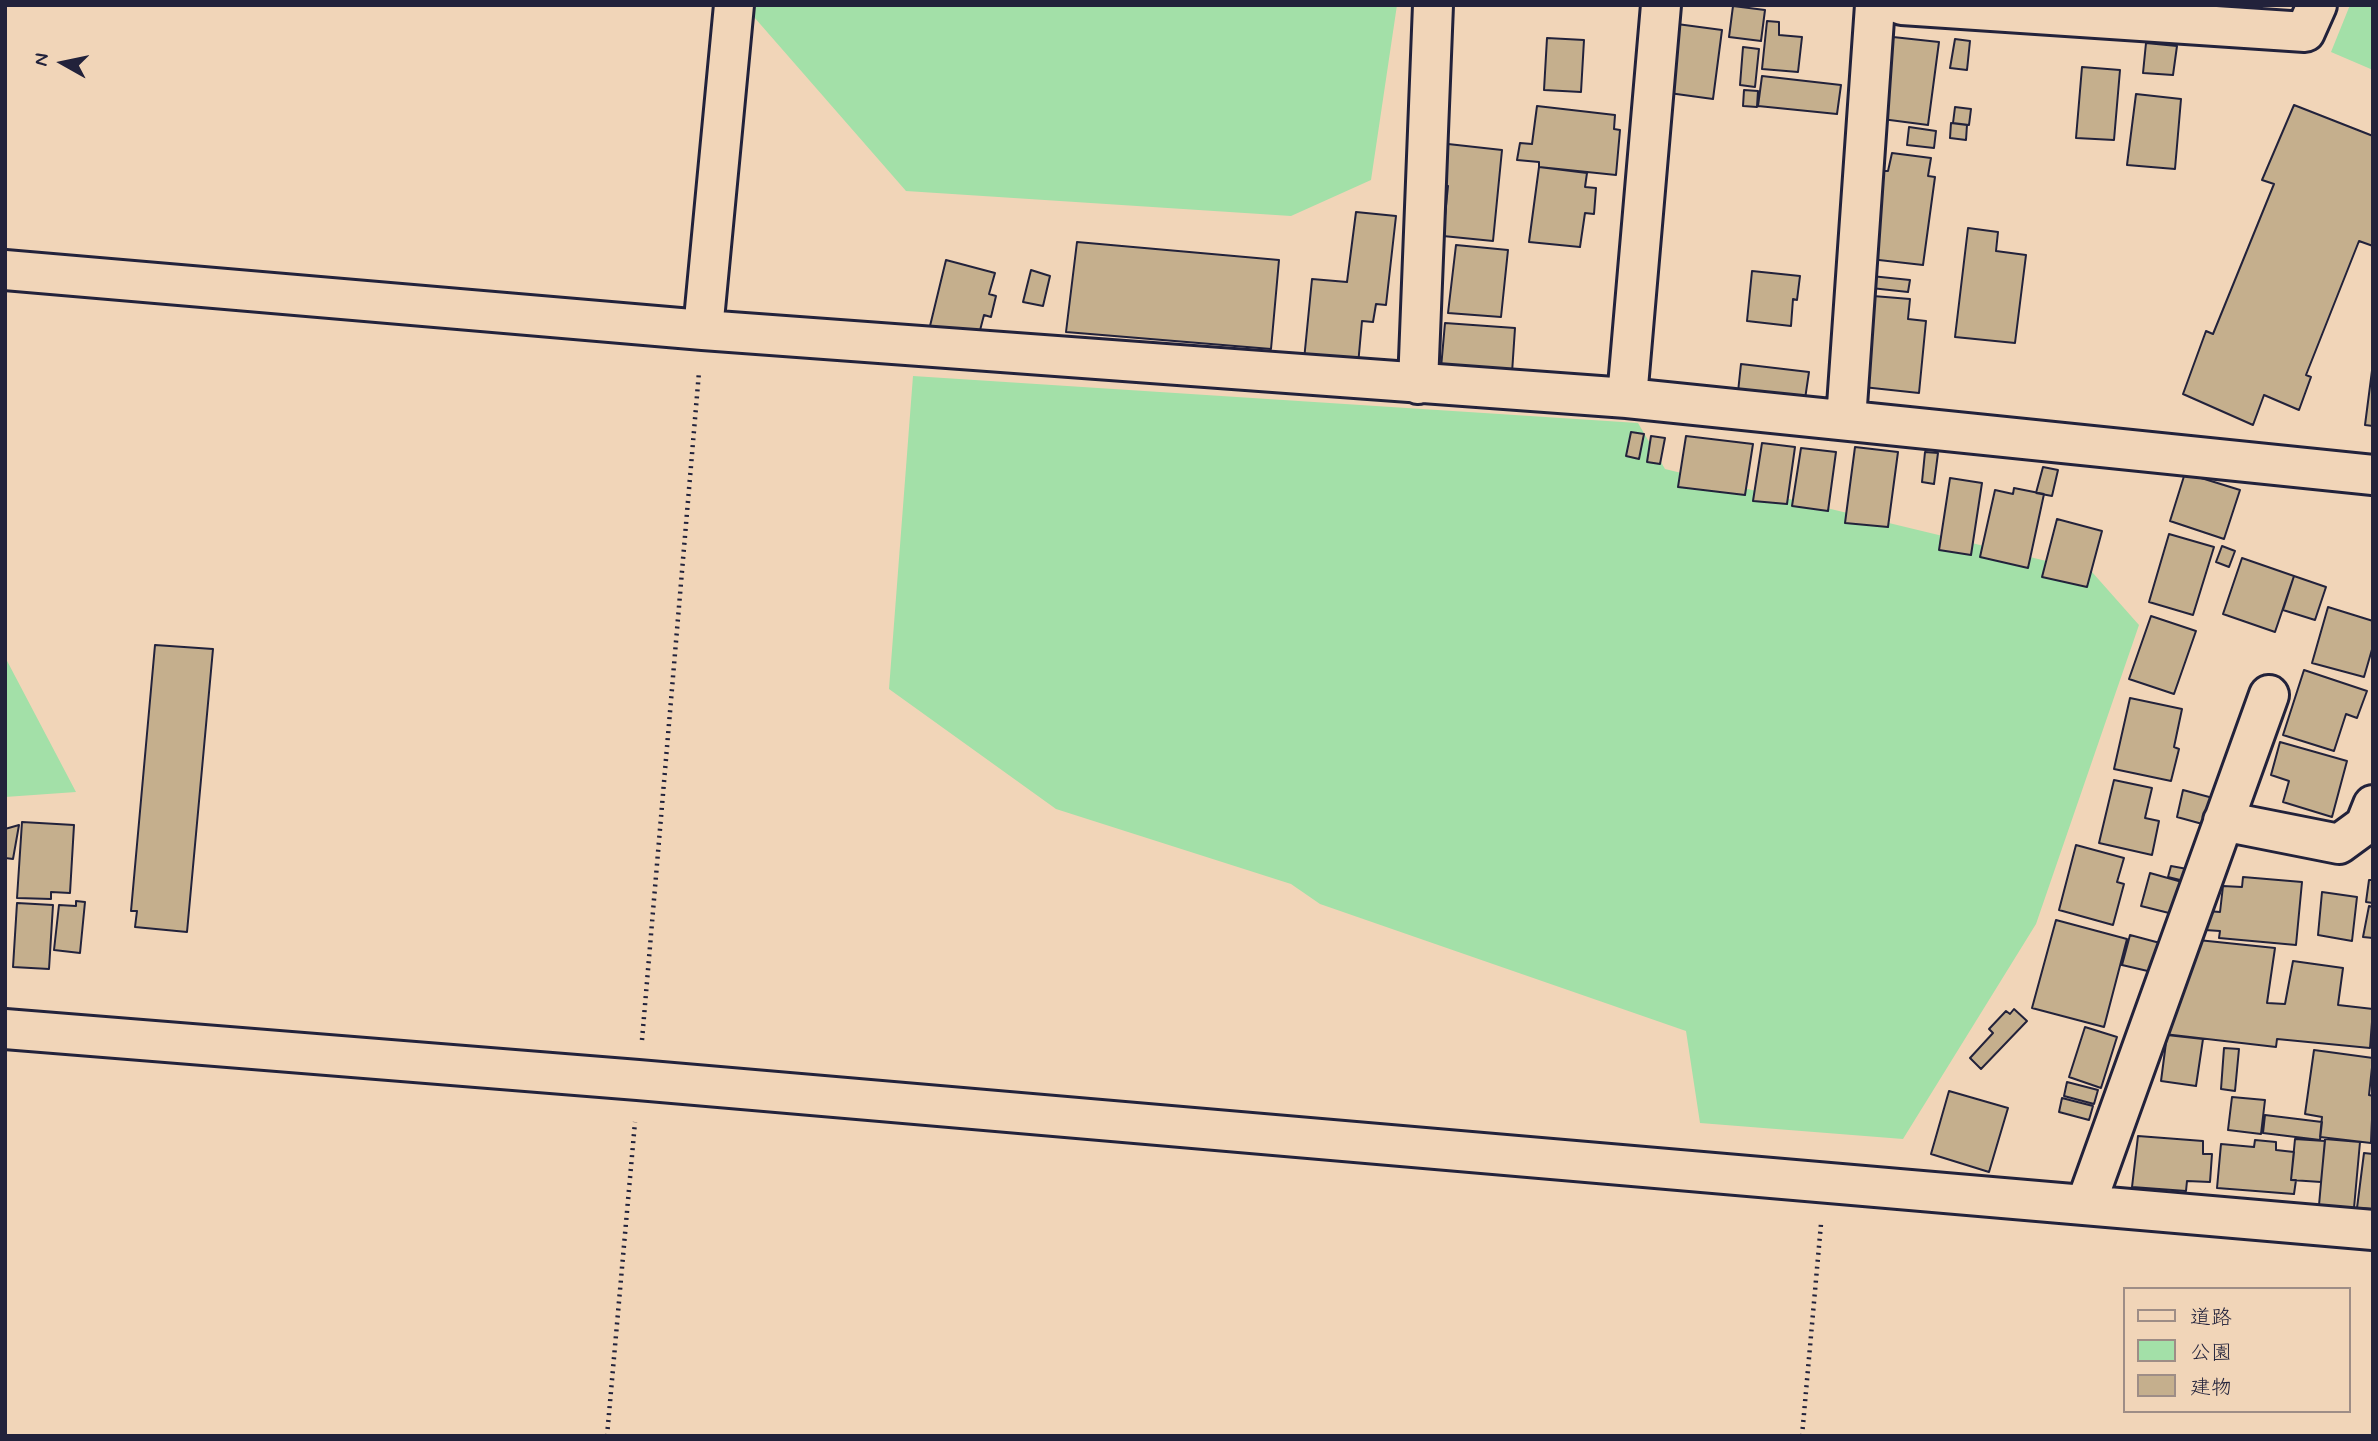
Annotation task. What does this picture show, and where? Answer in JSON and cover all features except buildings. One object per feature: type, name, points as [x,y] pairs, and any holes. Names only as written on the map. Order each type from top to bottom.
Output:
[{"type":"street","points":[[703,330],[734,5]]},
{"type":"street","points":[[1419,384],[1433,5]]},
{"type":"street","points":[[1627,398],[1661,5]]},
{"type":"street","points":[[1846,420],[1875,5]]},
{"type":"street","points":[[1902,5],[2305,33],[2317,5]]},
{"type":"street","points":[[5,270],[703,330],[1627,398],[2373,475]]},
{"type":"street","points":[[2085,1204],[2269,695]]},
{"type":"street","points":[[2223,821],[2339,844],[2365,825],[2373,805]]},
{"type":"street","points":[[5,1029],[638,1080],[2373,1230]]},
{"type":"path","points":[[607,1436],[703,330]]},
{"type":"path","points":[[1801,1436],[1825,1181]]},
{"type":"green space","points":[[748,5],[1397,5],[1371,180],[1291,216],[906,191],[747,9]]},
{"type":"green space","points":[[2350,5],[2373,5],[2373,70],[2331,52]]},
{"type":"green space","points":[[913,376],[1638,423],[1665,469],[2092,572],[2139,625],[2036,924],[1903,1139],[1700,1123],[1686,1031],[1320,904],[1291,884],[1056,809],[889,689]]},
{"type":"green space","points":[[5,657],[76,792],[5,797]]}]
